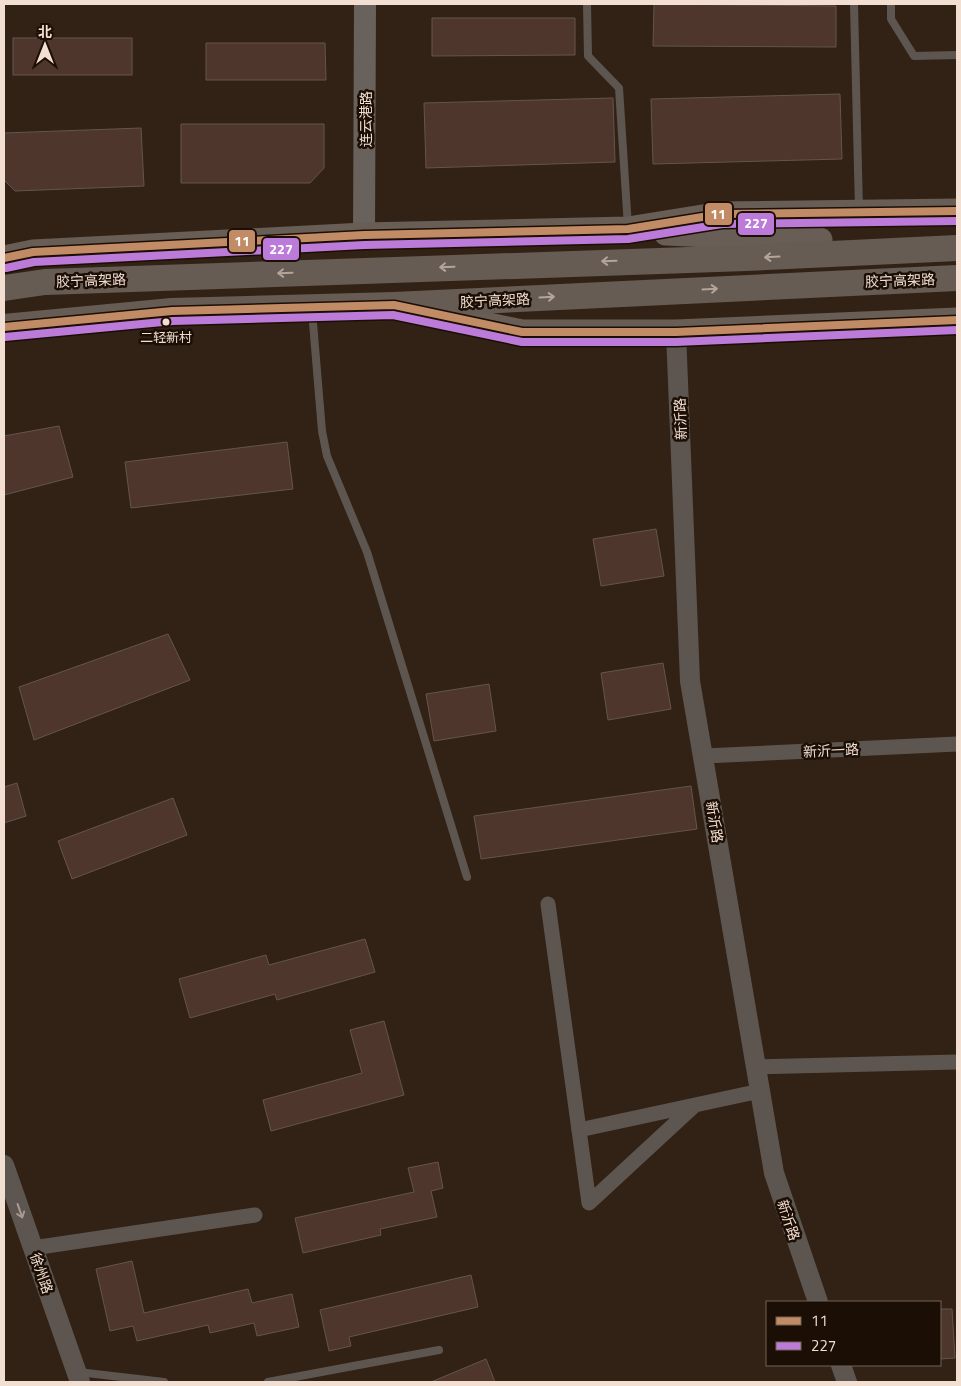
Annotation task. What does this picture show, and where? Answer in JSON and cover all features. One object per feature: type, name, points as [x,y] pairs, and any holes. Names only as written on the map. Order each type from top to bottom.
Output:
[{"type":"highway","points":[[820,240],[930,236],[957,239]]},
{"type":"highway","name":"胶宁高架路","points":[[4,288],[45,282],[746,258],[957,248]]},
{"type":"highway","name":"胶宁高架路","points":[[4,327],[172,311],[394,305],[957,278]]},
{"type":"main road","name":"连云港路","points":[[364,235],[365,4]]},
{"type":"main road","points":[[628,229],[721,214],[957,211]]},
{"type":"main road","points":[[4,258],[32,252],[364,235],[628,229],[673,234],[820,240]]},
{"type":"main road","points":[[394,305],[522,332],[676,332],[957,320]]},
{"type":"street","name":"新沂路","points":[[676,332],[690,681],[774,1173],[818,1301]]},
{"type":"street","name":"新沂一路","points":[[704,756],[957,744]]},
{"type":"street","points":[[548,904],[589,1203],[695,1105]]},
{"type":"street","points":[[756,1067],[957,1062]]},
{"type":"street","points":[[579,1130],[760,1091]]},
{"type":"street","name":"徐州路","points":[[4,1165],[78,1377]]},
{"type":"street","points":[[33,1248],[255,1215]]},
{"type":"street","points":[[841,1366],[847,1382]]},
{"type":"lane","points":[[587,4],[588,56],[619,88],[628,229]]},
{"type":"lane","points":[[854,4],[859,212]]},
{"type":"lane","points":[[891,4],[891,20],[914,56],[957,55]]},
{"type":"lane","points":[[312,307],[322,431],[327,456],[367,552],[468,876]]},
{"type":"lane","points":[[268,1382],[439,1350]]},
{"type":"lane","points":[[78,1377],[164,1382]]},
{"type":"building","points":[[654,4],[836,6],[836,47],[653,46]]},
{"type":"building","points":[[432,18],[575,18],[575,55],[432,56]]},
{"type":"building","points":[[13,38],[132,38],[132,75],[13,75]]},
{"type":"building","points":[[206,43],[325,43],[326,80],[206,80]]},
{"type":"building","points":[[840,94],[842,159],[653,164],[651,99]]},
{"type":"building","points":[[613,98],[615,162],[426,168],[424,103]]},
{"type":"building","points":[[181,124],[324,124],[324,168],[310,183],[181,183]]},
{"type":"building","points":[[141,128],[144,186],[15,191],[4,180],[4,133]]},
{"type":"building","points":[[59,426],[73,477],[4,495],[4,436]]},
{"type":"building","points":[[287,442],[293,489],[131,508],[125,462]]},
{"type":"building","points":[[656,529],[664,576],[601,586],[593,539]]},
{"type":"building","points":[[168,634],[190,680],[34,740],[19,687]]},
{"type":"building","points":[[663,663],[671,709],[608,720],[601,673]]},
{"type":"building","points":[[489,684],[496,731],[434,741],[426,694]]},
{"type":"building","points":[[17,783],[26,816],[4,823],[4,787]]},
{"type":"building","points":[[691,786],[697,829],[481,859],[474,816]]},
{"type":"building","points":[[173,798],[187,835],[72,879],[58,841]]},
{"type":"building","points":[[365,939],[375,972],[277,1000],[275,994],[190,1018],[179,979],[266,955],[269,965]]},
{"type":"building","points":[[384,1021],[404,1095],[271,1131],[263,1100],[362,1073],[350,1030]]},
{"type":"building","points":[[438,1162],[443,1188],[431,1191],[437,1217],[380,1229],[381,1235],[303,1253],[295,1218],[414,1192],[408,1168]]},
{"type":"building","points":[[132,1261],[144,1313],[248,1289],[252,1303],[292,1294],[299,1327],[257,1336],[254,1323],[210,1333],[208,1325],[137,1341],[133,1326],[110,1331],[96,1269]]},
{"type":"building","points":[[471,1275],[478,1307],[349,1337],[351,1346],[329,1351],[320,1310]]},
{"type":"building","points":[[941,1309],[952,1309],[955,1358],[941,1359]]},
{"type":"building","points":[[486,1359],[495,1382],[431,1382]]},
{"type":"transit line","name":"11","points":[[4,258],[33,252],[364,235],[628,229],[721,214],[957,211]]},
{"type":"transit line","name":"227","points":[[6,268],[34,262],[364,245],[628,239],[722,224],[957,221]]},
{"type":"transit line","name":"11","points":[[4,327],[172,311],[394,305],[522,332],[676,332],[957,320]]},
{"type":"transit line","name":"227","points":[[5,337],[173,321],[393,315],[522,342],[676,342],[957,330]]},
{"type":"place","name":"二轻新村","points":[[166,322]]}]
